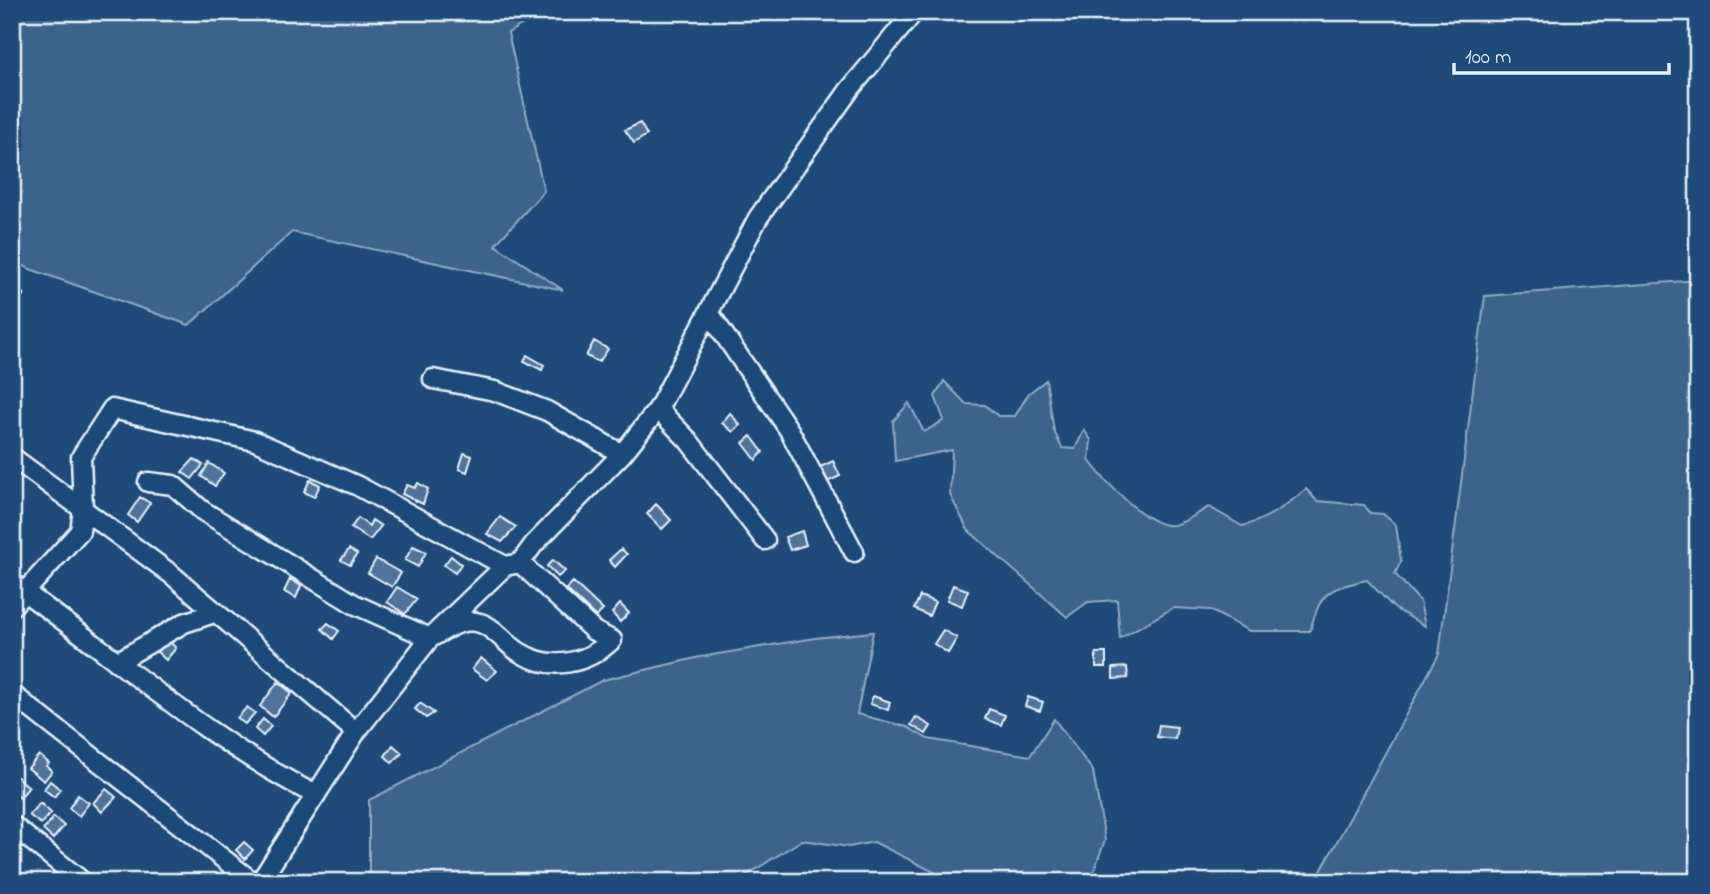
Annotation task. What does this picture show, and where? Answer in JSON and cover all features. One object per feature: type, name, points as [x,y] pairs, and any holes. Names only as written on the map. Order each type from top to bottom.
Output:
[{"type":"street","points":[[260,882],[356,732],[430,638],[534,544],[622,454],[659,409],[681,361],[710,314],[758,218],[850,89],[914,12]]},
{"type":"street","points":[[710,314],[789,430],[854,552]]},
{"type":"street","points":[[433,379],[495,391],[536,407],[622,454]]},
{"type":"street","points":[[12,606],[18,587],[73,542],[83,523],[81,457],[112,409],[255,441],[358,485],[513,565],[594,631],[612,640],[589,659],[550,662],[520,653],[480,623],[458,622],[430,638]]},
{"type":"street","points":[[659,409],[688,440],[765,540]]},
{"type":"street","points":[[12,457],[171,574],[356,732]]},
{"type":"street","points":[[148,482],[173,485],[203,511],[354,604],[410,626],[430,638]]},
{"type":"street","points":[[18,587],[174,706],[265,769],[316,795]]},
{"type":"street","points":[[117,662],[184,623],[214,613]]},
{"type":"street","points":[[12,694],[253,882]]},
{"type":"street","points":[[12,825],[83,882]]},
{"type":"shaded area","points":[[12,12],[543,12],[508,33],[544,191],[495,245],[563,290],[292,232],[189,325],[30,269],[12,259]]},
{"type":"shaded area","points":[[1698,280],[1698,882],[1315,882],[1439,654],[1485,296]]},
{"type":"shaded area","points":[[1046,380],[1054,431],[1062,448],[1075,449],[1084,430],[1091,440],[1089,460],[1095,468],[1127,502],[1152,520],[1174,525],[1209,507],[1242,526],[1276,511],[1306,489],[1317,501],[1364,505],[1370,513],[1383,514],[1396,525],[1401,561],[1395,574],[1420,601],[1425,626],[1394,608],[1367,580],[1343,586],[1328,594],[1318,607],[1310,631],[1249,631],[1210,610],[1173,608],[1120,638],[1117,600],[1088,602],[1067,617],[968,530],[950,495],[952,450],[895,461],[893,421],[909,403],[924,432],[944,420],[935,396],[944,381],[966,404],[985,405],[998,416],[1015,416],[1029,393]]},
{"type":"shaded area","points":[[873,632],[857,714],[907,727],[928,739],[1030,756],[1054,719],[1093,771],[1105,840],[1090,882],[954,882],[874,842],[849,847],[802,840],[736,882],[369,882],[369,800],[603,680],[700,657],[815,638]]},
{"type":"building","points":[[640,123],[647,135],[634,143],[625,130]]},
{"type":"building","points":[[15,288],[24,294],[16,305],[12,302]]},
{"type":"building","points":[[594,341],[608,349],[599,362],[586,356]]},
{"type":"building","points":[[527,355],[544,365],[542,370],[524,361]]},
{"type":"building","points":[[730,413],[740,425],[733,432],[722,423]]},
{"type":"building","points":[[751,436],[763,452],[756,460],[743,443]]},
{"type":"building","points":[[464,453],[472,456],[467,472],[459,469]]},
{"type":"building","points":[[194,459],[203,465],[192,479],[182,472]]},
{"type":"building","points":[[833,461],[840,476],[825,483],[818,468]]},
{"type":"building","points":[[209,463],[224,473],[215,486],[201,476]]},
{"type":"building","points":[[310,480],[320,485],[314,497],[304,492]]},
{"type":"building","points":[[418,483],[428,489],[423,504],[402,494],[407,485],[415,488]]},
{"type":"building","points":[[140,497],[150,503],[137,522],[128,515]]},
{"type":"building","points":[[656,504],[671,520],[662,529],[647,514]]},
{"type":"building","points":[[500,517],[516,527],[502,542],[487,534]]},
{"type":"building","points":[[358,518],[369,526],[372,520],[381,526],[370,540],[351,528]]},
{"type":"building","points":[[802,531],[806,545],[790,550],[785,537]]},
{"type":"building","points":[[413,546],[426,552],[418,567],[405,560]]},
{"type":"building","points":[[349,549],[357,554],[350,565],[341,560]]},
{"type":"building","points":[[621,549],[627,554],[615,567],[609,560]]},
{"type":"building","points":[[451,556],[461,564],[455,573],[444,565]]},
{"type":"building","points":[[376,559],[401,573],[392,587],[368,573]]},
{"type":"building","points":[[553,560],[565,571],[558,577],[547,566]]},
{"type":"building","points":[[290,579],[301,586],[296,598],[284,592]]},
{"type":"building","points":[[573,582],[603,610],[596,617],[566,589]]},
{"type":"building","points":[[953,585],[968,590],[962,606],[947,600]]},
{"type":"building","points":[[397,587],[417,599],[405,614],[387,602]]},
{"type":"building","points":[[920,596],[935,602],[929,616],[914,609]]},
{"type":"building","points":[[620,604],[629,613],[620,622],[612,613]]},
{"type":"building","points":[[328,623],[339,631],[333,639],[322,629]]},
{"type":"building","points":[[943,630],[957,638],[948,653],[934,644]]},
{"type":"building","points":[[168,640],[176,648],[166,660],[157,652]]},
{"type":"building","points":[[1096,653],[1106,653],[1106,667],[1096,667]]},
{"type":"building","points":[[481,658],[497,671],[487,680],[472,669]]},
{"type":"building","points":[[1127,667],[1128,678],[1113,679],[1113,668]]},
{"type":"building","points":[[278,682],[292,693],[273,717],[260,706]]},
{"type":"building","points":[[873,696],[890,702],[888,710],[870,704]]},
{"type":"building","points":[[1028,697],[1043,702],[1040,711],[1025,706]]},
{"type":"building","points":[[420,703],[434,713],[426,718],[415,709]]},
{"type":"building","points":[[247,707],[255,713],[245,724],[237,718]]},
{"type":"building","points":[[989,709],[1005,715],[1001,725],[985,719]]},
{"type":"building","points":[[916,717],[931,726],[926,734],[911,725]]},
{"type":"building","points":[[263,719],[271,726],[263,736],[255,729]]},
{"type":"building","points":[[1159,725],[1177,727],[1175,739],[1157,737]]},
{"type":"building","points":[[393,745],[402,753],[392,763],[385,756]]},
{"type":"building","points":[[39,755],[49,763],[46,766],[52,771],[44,781],[28,768]]},
{"type":"building","points":[[16,776],[29,787],[20,798],[12,791],[12,781]]},
{"type":"building","points":[[50,781],[60,789],[54,797],[44,789]]},
{"type":"building","points":[[106,789],[116,797],[102,812],[93,803]]},
{"type":"building","points":[[78,795],[89,803],[79,816],[69,808]]},
{"type":"building","points":[[40,803],[51,813],[41,824],[29,815]]},
{"type":"building","points":[[54,817],[64,826],[53,839],[43,830]]},
{"type":"building","points":[[244,842],[253,850],[245,859],[236,850]]}]
